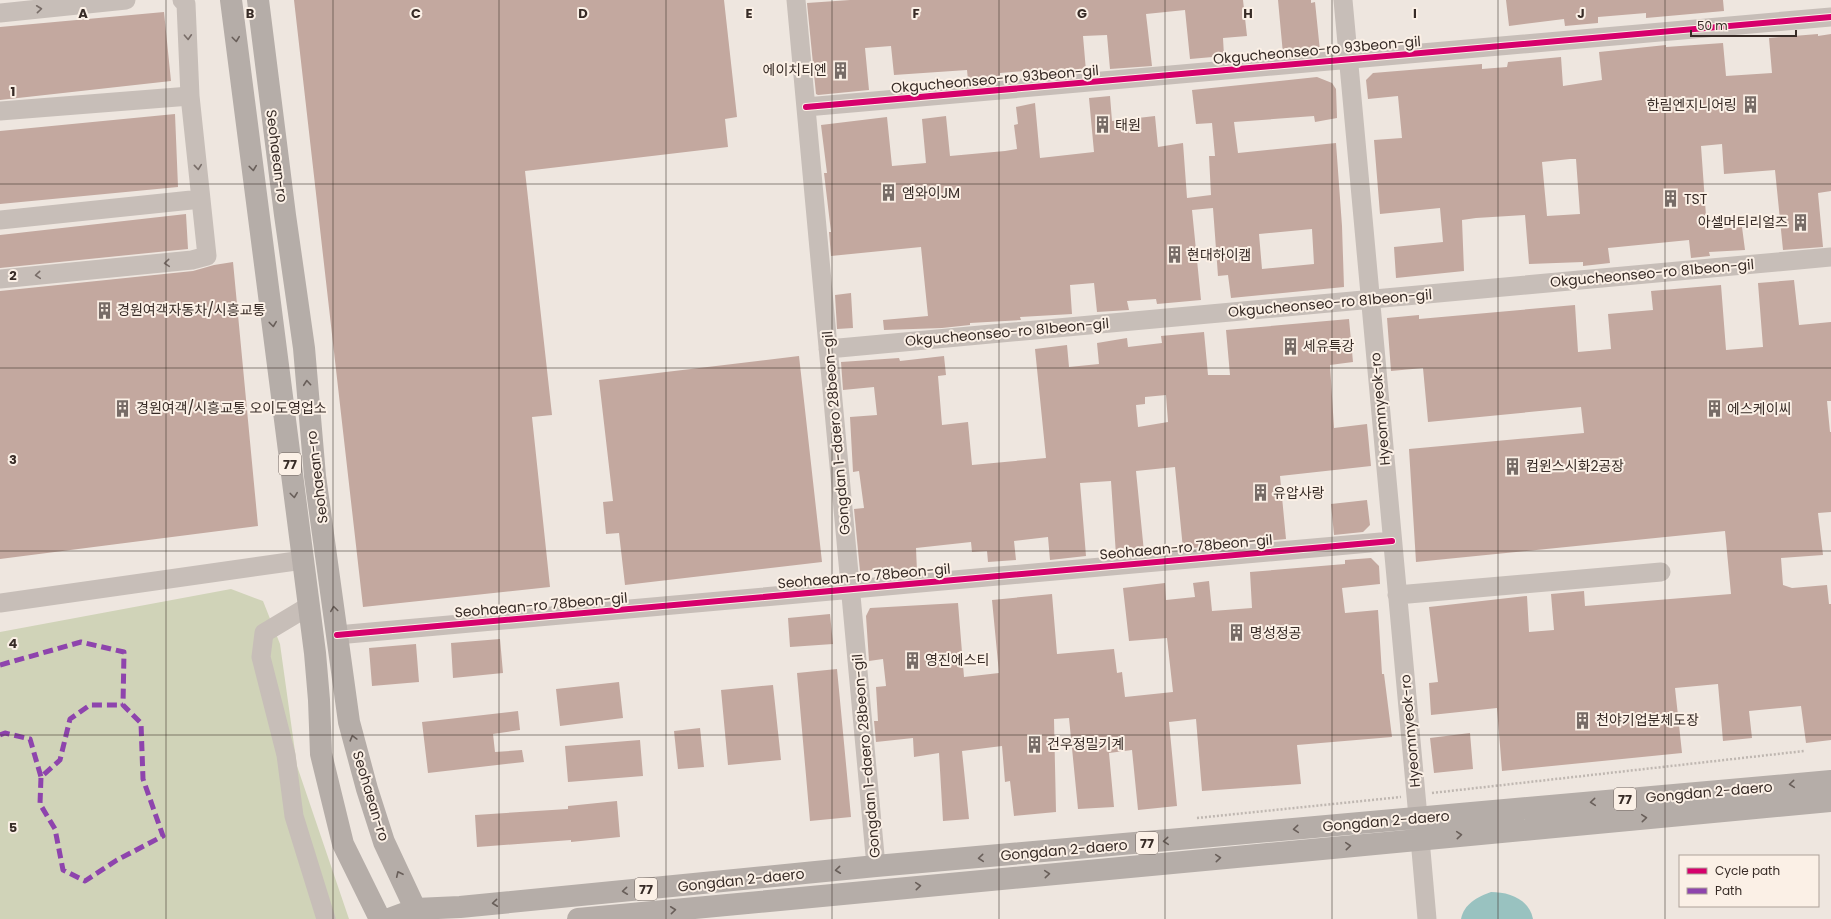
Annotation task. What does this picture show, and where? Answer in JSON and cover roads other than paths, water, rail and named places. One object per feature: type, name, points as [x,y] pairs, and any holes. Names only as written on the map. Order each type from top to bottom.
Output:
[{"type":"main road","name":"Seohaean-ro","points":[[231,0],[308,606],[319,700],[321,754],[343,844],[380,919]]},
{"type":"main road","name":"Seohaean-ro","points":[[258,0],[285,215],[304,348],[316,476],[349,722],[367,789],[384,842],[418,914]]},
{"type":"main road","name":"Gongdan 2-daero","points":[[389,919],[460,907],[876,866],[1026,854],[1418,817],[1831,781]]},
{"type":"main road","name":"Gongdan 2-daero","points":[[578,919],[717,912],[879,890],[1831,801]]},
{"type":"main road","points":[[1418,817],[1420,839]]},
{"type":"main road","points":[[876,866],[879,890]]},
{"type":"street","points":[[0,13],[126,0]]},
{"type":"street","points":[[0,279],[192,260],[207,256],[190,96],[186,4],[182,0]]},
{"type":"street","name":"Gongdan 1-daero 28beon-gil","points":[[796,0],[876,866]]},
{"type":"street","name":"Hyeomnyeok-ro","points":[[1342,0],[1418,817]]},
{"type":"street","name":"Okgucheonseo-ro 93beon-gil","points":[[806,107],[1831,17]]},
{"type":"street","points":[[0,111],[190,96]]},
{"type":"street","points":[[0,220],[201,199]]},
{"type":"street","name":"Okgucheonseo-ro 81beon-gil","points":[[828,349],[1831,257]]},
{"type":"street","name":"Seohaean-ro 78beon-gil","points":[[337,635],[1392,541]]},
{"type":"street","points":[[0,603],[302,560]]},
{"type":"street","points":[[1397,594],[1661,572]]},
{"type":"street","points":[[308,606],[264,633],[262,657],[286,755],[294,816],[326,919]]},
{"type":"street","points":[[1420,839],[1427,919]]},
{"type":"water","points":[[1491,892],[1505,893],[1517,898],[1527,906],[1533,919],[1461,919],[1468,905],[1481,896]]},
{"type":"place","name":"에이치티엔","points":[[840,70]]},
{"type":"place","name":"한림엔지니어링","points":[[1750,105]]},
{"type":"place","name":"태원","points":[[1102,125]]},
{"type":"place","name":"엠와이JM","points":[[889,193]]},
{"type":"place","name":"TST","points":[[1671,199]]},
{"type":"place","name":"아셀머티리얼즈","points":[[1801,222]]},
{"type":"place","name":"현대하이캠","points":[[1174,255]]},
{"type":"place","name":"경원여객자동차/시흥교통","points":[[104,310]]},
{"type":"place","name":"세유특강","points":[[1290,346]]},
{"type":"place","name":"경원여객/시흥교통 오이도영업소","points":[[123,408]]},
{"type":"place","name":"에스케이씨","points":[[1714,409]]},
{"type":"place","name":"컴윈스시화2공장","points":[[1513,466]]},
{"type":"place","name":"유압사랑","points":[[1260,493]]},
{"type":"place","name":"명성정공","points":[[1237,633]]},
{"type":"place","name":"영진에스티","points":[[912,660]]},
{"type":"place","name":"천야기업분체도장","points":[[1583,720]]},
{"type":"place","name":"건우정밀기계","points":[[1034,744]]}]
